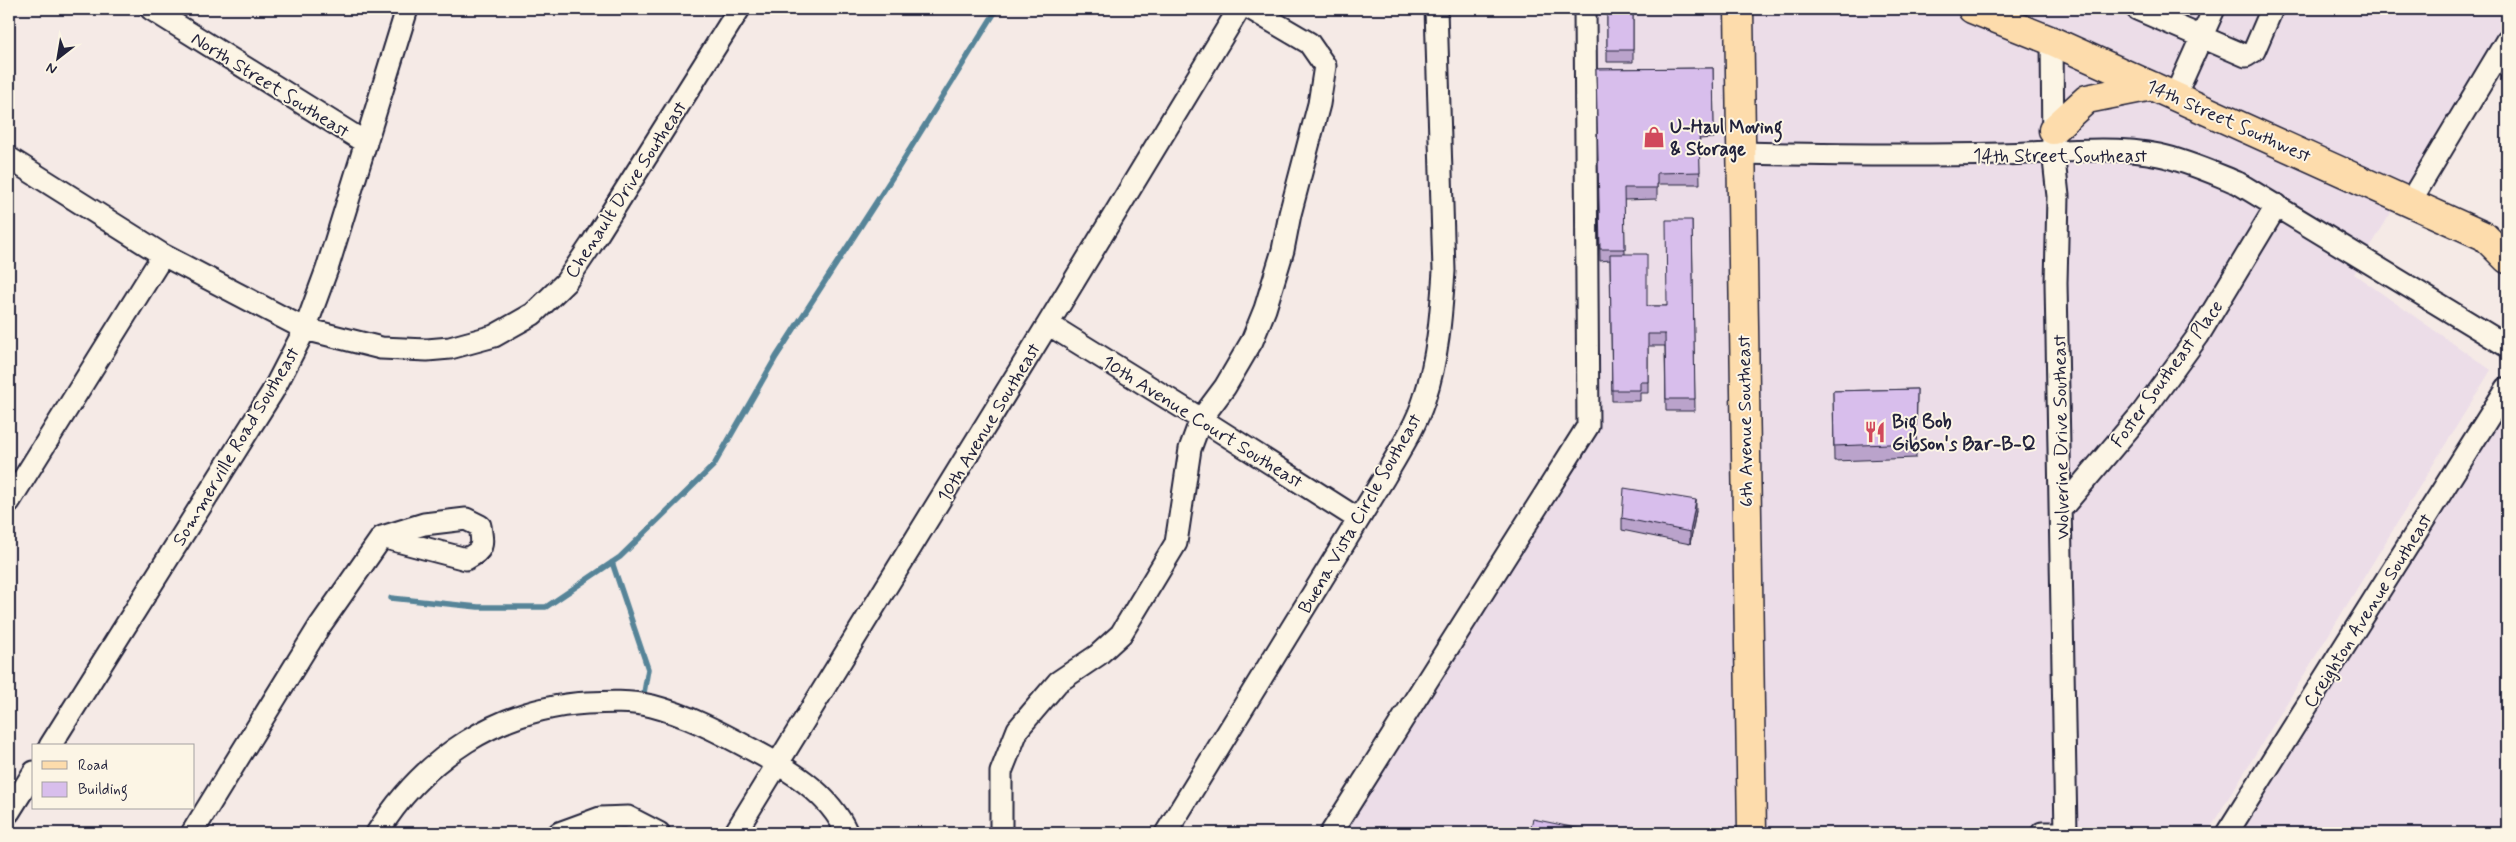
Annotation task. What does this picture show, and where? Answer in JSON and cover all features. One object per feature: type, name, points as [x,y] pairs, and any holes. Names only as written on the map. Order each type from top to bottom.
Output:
[{"type":"main road","name":"6th Avenue Southeast","points":[[1739,9],[1743,378],[1752,833]]},
{"type":"main road","name":"14th Street Southwest","points":[[1972,9],[2052,41],[2410,202],[2495,236],[2507,259]]},
{"type":"main road","points":[[2052,140],[2087,99],[2163,91]]},
{"type":"street","name":"North Street Southeast","points":[[151,9],[366,143]]},
{"type":"street","name":"Sommerville Road Southeast","points":[[51,744],[273,391],[305,329],[366,143],[407,9]]},
{"type":"street","name":"Chenault Drive Southeast","points":[[9,158],[163,255],[305,329],[381,348],[427,350],[450,348],[494,336],[533,314],[566,282],[740,9]]},
{"type":"street","name":"10th Avenue Southeast","points":[[735,833],[779,764],[1239,9]]},
{"type":"street","points":[[1002,833],[1001,772],[1018,729],[1058,682],[1098,655],[1121,634],[1176,543],[1190,449],[1201,419],[1225,388],[1252,341],[1265,309],[1284,250],[1290,214],[1319,104],[1325,66],[1309,43],[1251,9]]},
{"type":"street","name":"Buena Vista Circle Southeast","points":[[1166,833],[1406,440],[1424,400],[1435,358],[1441,315],[1444,271],[1436,9]]},
{"type":"street","points":[[1331,833],[1588,426],[1585,9]]},
{"type":"street","points":[[2163,91],[2201,37],[2214,9]]},
{"type":"street","points":[[2144,10],[2246,56],[2250,54],[2272,9]]},
{"type":"street","points":[[2410,202],[2507,40]]},
{"type":"street","name":"Wolverine Drive Southeast","points":[[2052,41],[2052,140],[2058,196],[2056,283],[2067,833]]},
{"type":"street","name":"14th Street Southeast","points":[[1741,153],[1875,156],[2052,140],[2114,151],[2158,155],[2198,167],[2238,183],[2507,346]]},
{"type":"street","name":"Foster Southeast Place","points":[[2061,509],[2142,413],[2198,336],[2277,205]]},
{"type":"street","points":[[9,502],[163,255]]},
{"type":"street","name":"10th Avenue Court Southeast","points":[[1048,324],[1358,520]]},
{"type":"street","name":"Creighton Avenue Southeast","points":[[2227,833],[2507,388]]},
{"type":"street","points":[[192,833],[319,627],[382,537]]},
{"type":"street","points":[[377,833],[409,788],[442,758],[478,733],[519,715],[562,704],[606,702],[650,706],[693,718],[779,764],[808,784],[839,816],[847,833]]},
{"type":"street","points":[[9,812],[32,775]]},
{"type":"street","points":[[559,833],[600,818],[628,817],[658,833]]},
{"type":"street","points":[[2042,833],[2067,833]]},
{"type":"shaded area","points":[[1593,9],[2507,9],[2507,20],[2354,274],[2491,370],[2207,833],[1331,833],[1588,424]]},
{"type":"shaded area","points":[[2507,409],[2507,833],[2242,833]]},
{"type":"building","points":[[1607,9],[1633,9],[1633,50],[1607,50]]},
{"type":"building","points":[[1713,68],[1714,127],[1699,127],[1700,172],[1657,173],[1657,188],[1624,188],[1625,249],[1600,249],[1596,69]]},
{"type":"building","points":[[1666,220],[1692,220],[1695,399],[1666,399],[1665,334],[1648,334],[1648,382],[1640,382],[1640,390],[1612,390],[1610,254],[1647,254],[1647,306],[1667,306]]},
{"type":"building","name":"Big Bob Gibson's Bar-B-Q","points":[[1917,389],[1916,443],[1834,446],[1833,391]]},
{"type":"building","points":[[1624,488],[1696,500],[1690,532],[1622,518]]},
{"type":"building","points":[[1533,819],[1600,833],[1529,833]]},
{"type":"waterway","points":[[391,598],[478,607],[546,607],[620,557],[714,465],[776,357],[897,170],[997,9]]},
{"type":"waterway","points":[[612,562],[648,669],[644,693]]},
{"type":"place","name":"U-Haul Moving & Storage","points":[[1654,137]]},
{"type":"place","name":"Big Bob Gibson's Bar-B-Q","points":[[1875,432]]}]
